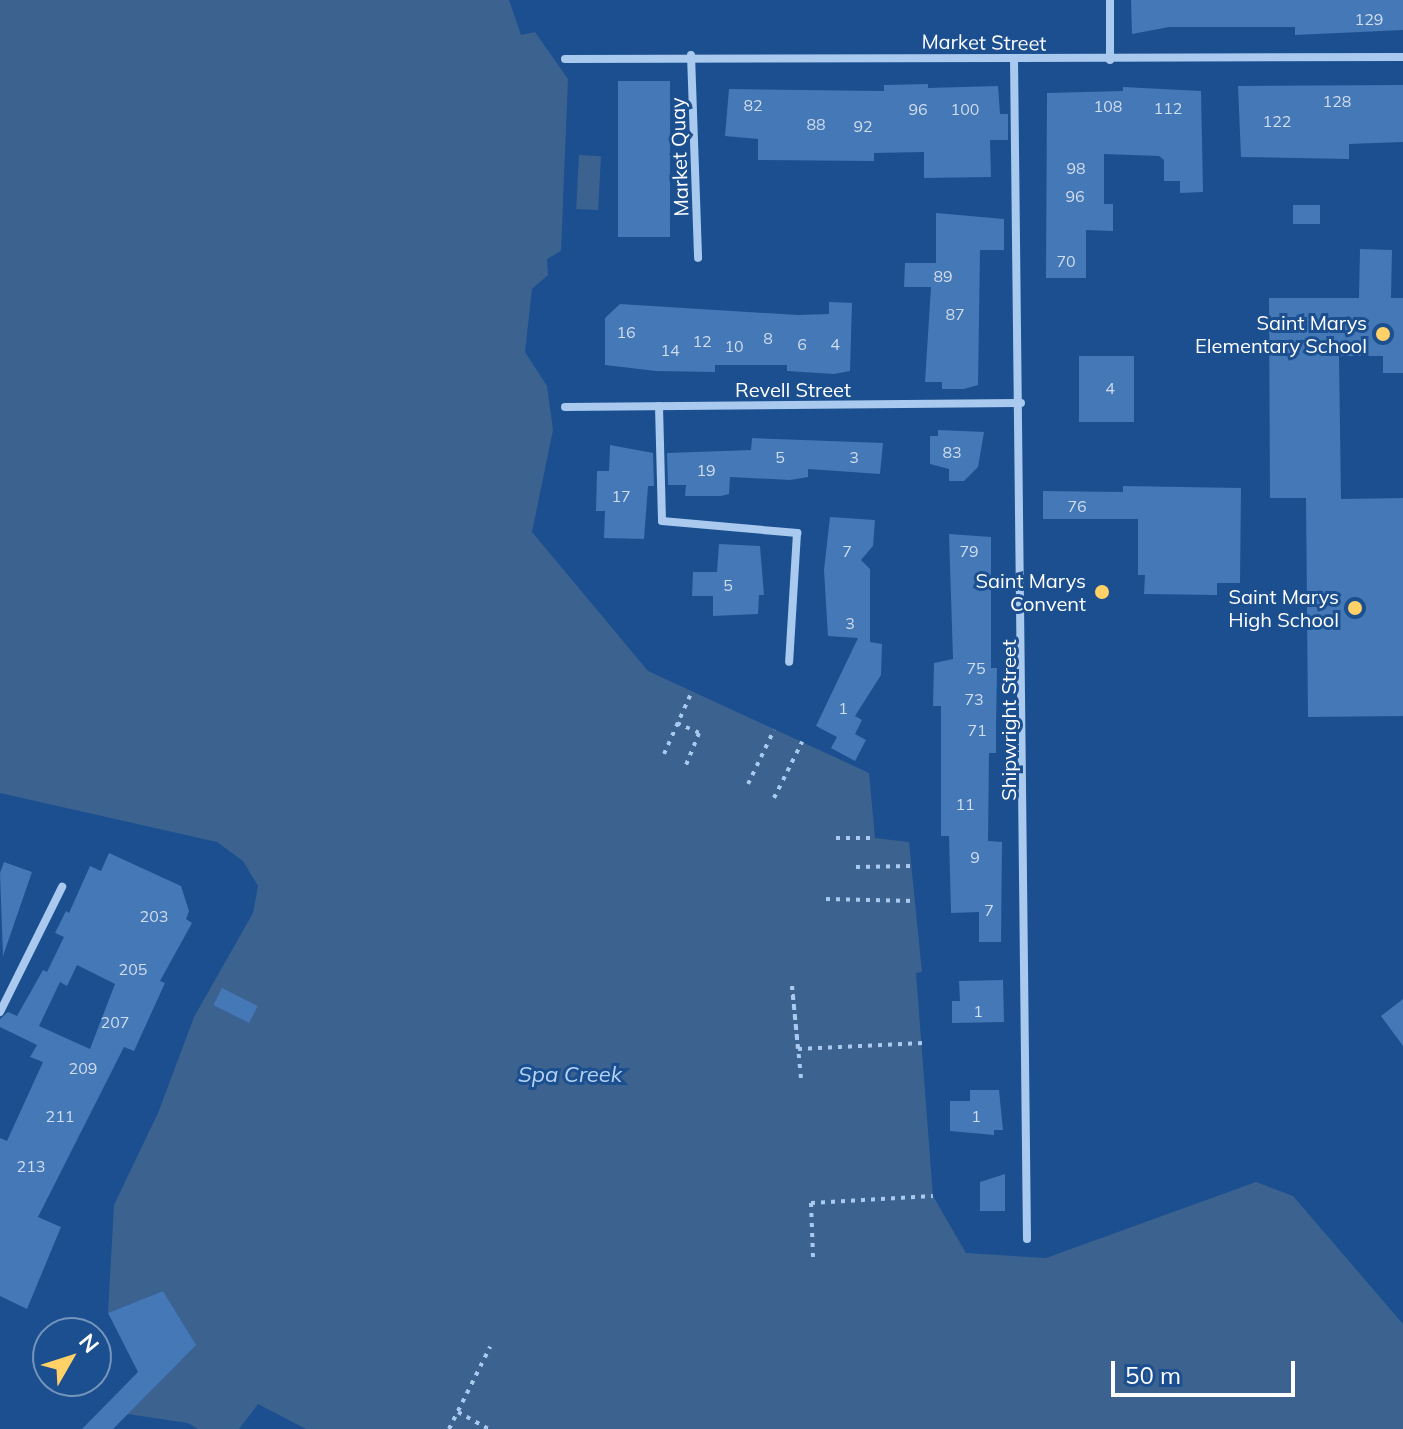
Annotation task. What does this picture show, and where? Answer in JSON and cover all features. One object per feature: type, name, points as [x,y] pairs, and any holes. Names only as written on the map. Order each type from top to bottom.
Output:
[{"type":"street","points":[[1110,0],[1110,60]]},
{"type":"street","name":"Market Street","points":[[565,59],[691,55],[1110,60],[1403,57]]},
{"type":"street","name":"Market Quay","points":[[691,55],[698,258]]},
{"type":"street","name":"Shipwright Street","points":[[1014,58],[1021,403],[1027,1239]]},
{"type":"street","name":"Revell Street","points":[[565,407],[1021,403]]},
{"type":"street","points":[[659,406],[662,521],[797,533],[789,662]]},
{"type":"street","points":[[0,1012],[62,887]]},
{"type":"path","points":[[664,754],[692,691]]},
{"type":"path","points":[[677,723],[699,733],[686,766]]},
{"type":"path","points":[[748,784],[774,730]]},
{"type":"path","points":[[774,798],[802,742]]},
{"type":"path","points":[[836,838],[875,838]]},
{"type":"path","points":[[856,867],[911,866]]},
{"type":"path","points":[[826,899],[915,901]]},
{"type":"path","points":[[801,1078],[792,986],[798,1049],[923,1043]]},
{"type":"path","points":[[813,1257],[811,1203],[933,1196]]},
{"type":"path","points":[[449,1429],[490,1347]]},
{"type":"path","points":[[458,1412],[489,1429]]},
{"type":"water","name":"Spa Creek","points":[[0,0],[509,0],[521,35],[535,32],[568,79],[561,251],[547,259],[548,275],[532,289],[525,352],[547,386],[553,430],[532,532],[648,671],[869,773],[875,838],[909,842],[922,972],[916,973],[933,1196],[966,1253],[1046,1258],[1256,1182],[1293,1196],[1403,1324],[1403,1429],[306,1429],[258,1404],[239,1429],[198,1429],[188,1423],[127,1414],[195,1345],[163,1291],[108,1313],[114,1205],[158,1113],[194,1017],[253,913],[258,886],[243,861],[217,842],[0,793]]},
{"type":"water","points":[[579,155],[601,156],[598,210],[576,209]]},
{"type":"building","points":[[1131,0],[1403,0],[1403,30],[1295,35],[1295,27],[1169,27],[1132,34]]},
{"type":"building","points":[[618,81],[670,81],[670,237],[618,237]]},
{"type":"building","points":[[928,84],[928,88],[998,86],[1000,114],[1008,114],[1008,140],[990,140],[991,177],[924,178],[924,152],[874,153],[874,161],[758,160],[758,139],[725,136],[729,89],[884,91],[884,85]]},
{"type":"building","points":[[1403,85],[1403,142],[1349,144],[1349,159],[1241,157],[1238,86]]},
{"type":"building","points":[[1123,87],[1201,91],[1203,192],[1180,193],[1180,181],[1164,181],[1164,160],[1159,156],[1104,154],[1104,204],[1113,204],[1113,231],[1086,230],[1086,278],[1046,278],[1047,93],[1123,91]]},
{"type":"building","points":[[1293,205],[1320,205],[1320,224],[1293,224]]},
{"type":"building","points":[[936,213],[1004,219],[1004,250],[980,250],[978,385],[964,389],[942,389],[942,382],[925,382],[931,287],[904,287],[905,263],[936,263]]},
{"type":"building","name":"Saint Marys High School","points":[[1360,249],[1392,250],[1391,298],[1403,298],[1403,373],[1383,373],[1383,356],[1339,356],[1341,499],[1403,498],[1403,716],[1308,717],[1306,498],[1270,498],[1269,298],[1359,298]]},
{"type":"building","points":[[829,302],[852,303],[850,371],[834,374],[787,371],[787,365],[715,365],[715,372],[656,371],[605,365],[605,318],[620,304],[798,315],[829,314]]},
{"type":"building","points":[[1079,356],[1134,356],[1134,422],[1079,422]]},
{"type":"building","points":[[938,430],[984,432],[978,467],[964,481],[949,481],[949,469],[930,464],[930,436],[938,436]]},
{"type":"building","points":[[752,438],[883,443],[880,474],[808,469],[808,477],[790,480],[730,477],[729,494],[721,496],[685,496],[686,485],[668,485],[667,453],[751,450]]},
{"type":"building","points":[[610,445],[653,453],[654,486],[648,486],[644,539],[604,538],[605,511],[596,511],[597,471],[609,471]]},
{"type":"building","points":[[1123,486],[1241,488],[1240,583],[1217,583],[1217,595],[1144,594],[1145,575],[1138,575],[1138,519],[1043,519],[1043,491],[1123,492]]},
{"type":"building","points":[[830,517],[875,520],[873,546],[861,560],[870,569],[870,642],[882,644],[881,675],[855,716],[862,720],[855,734],[866,740],[855,761],[831,748],[837,737],[816,726],[858,638],[828,636],[824,570]]},
{"type":"building","points":[[949,534],[991,537],[991,668],[997,668],[996,753],[989,753],[988,841],[1002,842],[1001,942],[979,942],[979,912],[951,913],[949,836],[941,836],[941,706],[933,706],[934,663],[953,659]]},
{"type":"building","points":[[719,544],[760,546],[764,595],[759,595],[758,614],[713,616],[713,596],[692,596],[693,572],[717,572]]},
{"type":"building","points":[[109,853],[181,886],[189,911],[186,919],[192,923],[160,981],[165,983],[134,1051],[124,1047],[38,1217],[61,1227],[27,1309],[0,1296],[0,1138],[7,1141],[43,1062],[30,1057],[37,1045],[0,1027],[0,1019],[8,1012],[17,1016],[43,970],[47,972],[64,937],[55,933],[66,911],[69,913],[90,866],[101,871]],"holes":[[[77,965],[115,984],[90,1049],[39,1026],[60,982],[67,986]]]},
{"type":"building","points":[[4,862],[32,872],[3,956],[0,873]]},
{"type":"building","points":[[1003,980],[1004,1022],[952,1023],[952,1001],[960,1001],[959,981]]},
{"type":"building","points":[[222,988],[258,1006],[249,1023],[213,1005]]},
{"type":"building","points":[[1403,999],[1403,1046],[1381,1016]]},
{"type":"building","points":[[970,1090],[999,1090],[1003,1130],[994,1130],[994,1135],[950,1131],[950,1101],[970,1101]]},
{"type":"building","points":[[1005,1174],[1005,1211],[980,1211],[980,1182]]},
{"type":"building","points":[[163,1291],[196,1345],[113,1429],[82,1429],[138,1372],[108,1313]]},
{"type":"place","name":"Saint Marys Elementary School","points":[[1383,334]]},
{"type":"place","name":"Saint Marys Convent","points":[[1102,592]]},
{"type":"place","name":"Saint Marys High School","points":[[1355,608]]}]
